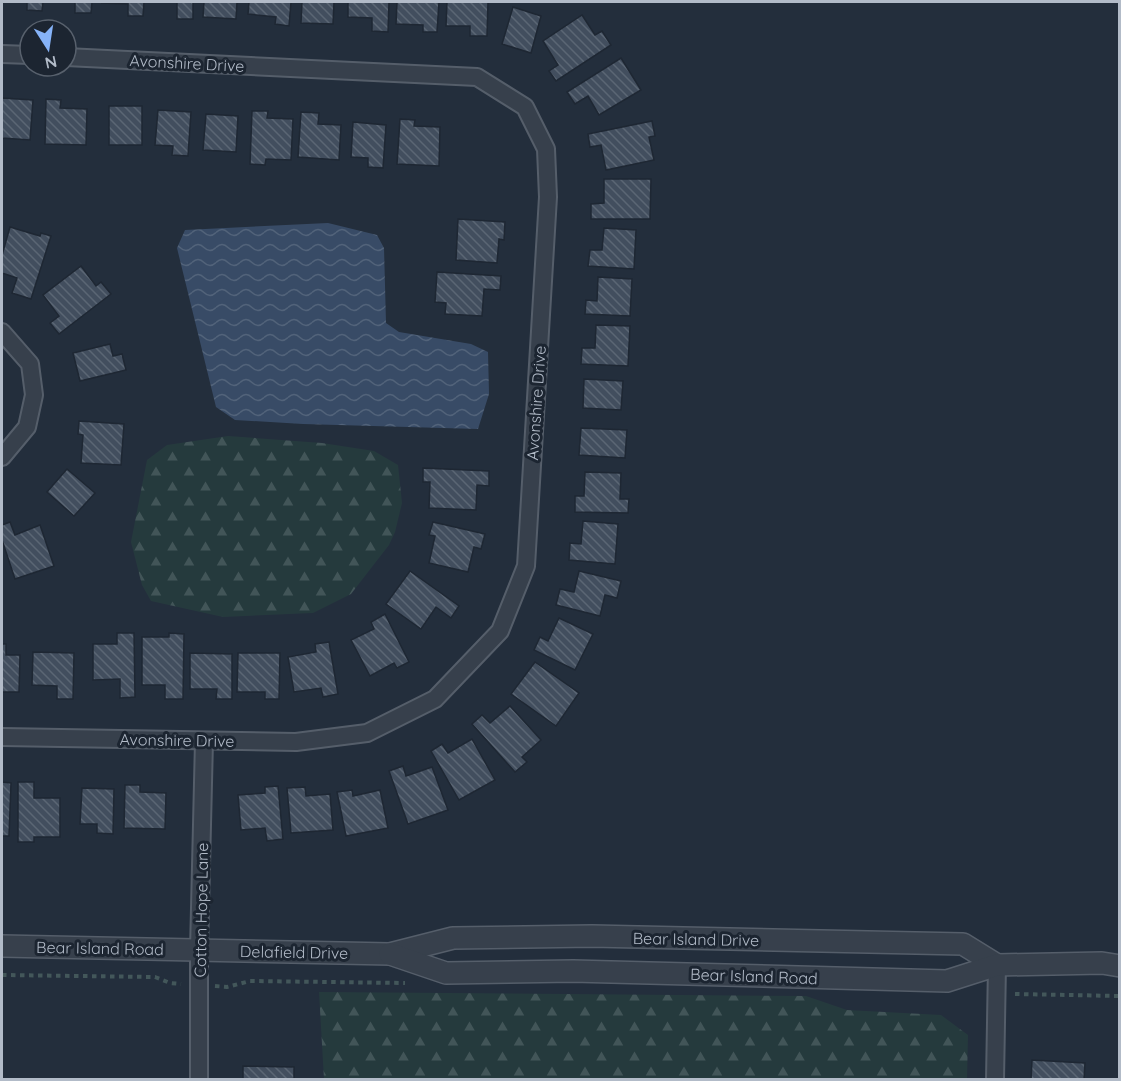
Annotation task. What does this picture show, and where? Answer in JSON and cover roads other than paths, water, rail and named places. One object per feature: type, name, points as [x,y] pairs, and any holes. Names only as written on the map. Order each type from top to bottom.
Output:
[{"type":"street","points":[[2,54],[18,55]]},
{"type":"street","name":"Avonshire Drive","points":[[2,737],[296,742],[367,733],[435,699],[500,632],[525,566],[548,197],[546,149],[525,107],[477,77],[78,58]]},
{"type":"street","points":[[2,332],[30,364],[34,395],[27,427],[2,457]]},
{"type":"street","name":"Cotton Hope Lane","points":[[199,1080],[199,950],[204,741]]},
{"type":"street","name":"Bear Island Drive","points":[[390,954],[453,938],[616,937],[963,944],[997,965]]},
{"type":"street","name":"Bear Island Road","points":[[2,946],[199,950]]},
{"type":"street","name":"Delafield Drive","points":[[199,950],[390,954]]},
{"type":"street","name":"Bear Island Road","points":[[390,954],[446,973],[573,971],[947,981],[997,965],[1102,963],[1119,966]]},
{"type":"street","points":[[994,1080],[997,965]]},
{"type":"water","points":[[328,223],[377,235],[384,248],[386,323],[399,332],[471,344],[488,352],[489,394],[478,429],[235,420],[216,407],[177,248],[185,230]]}]
